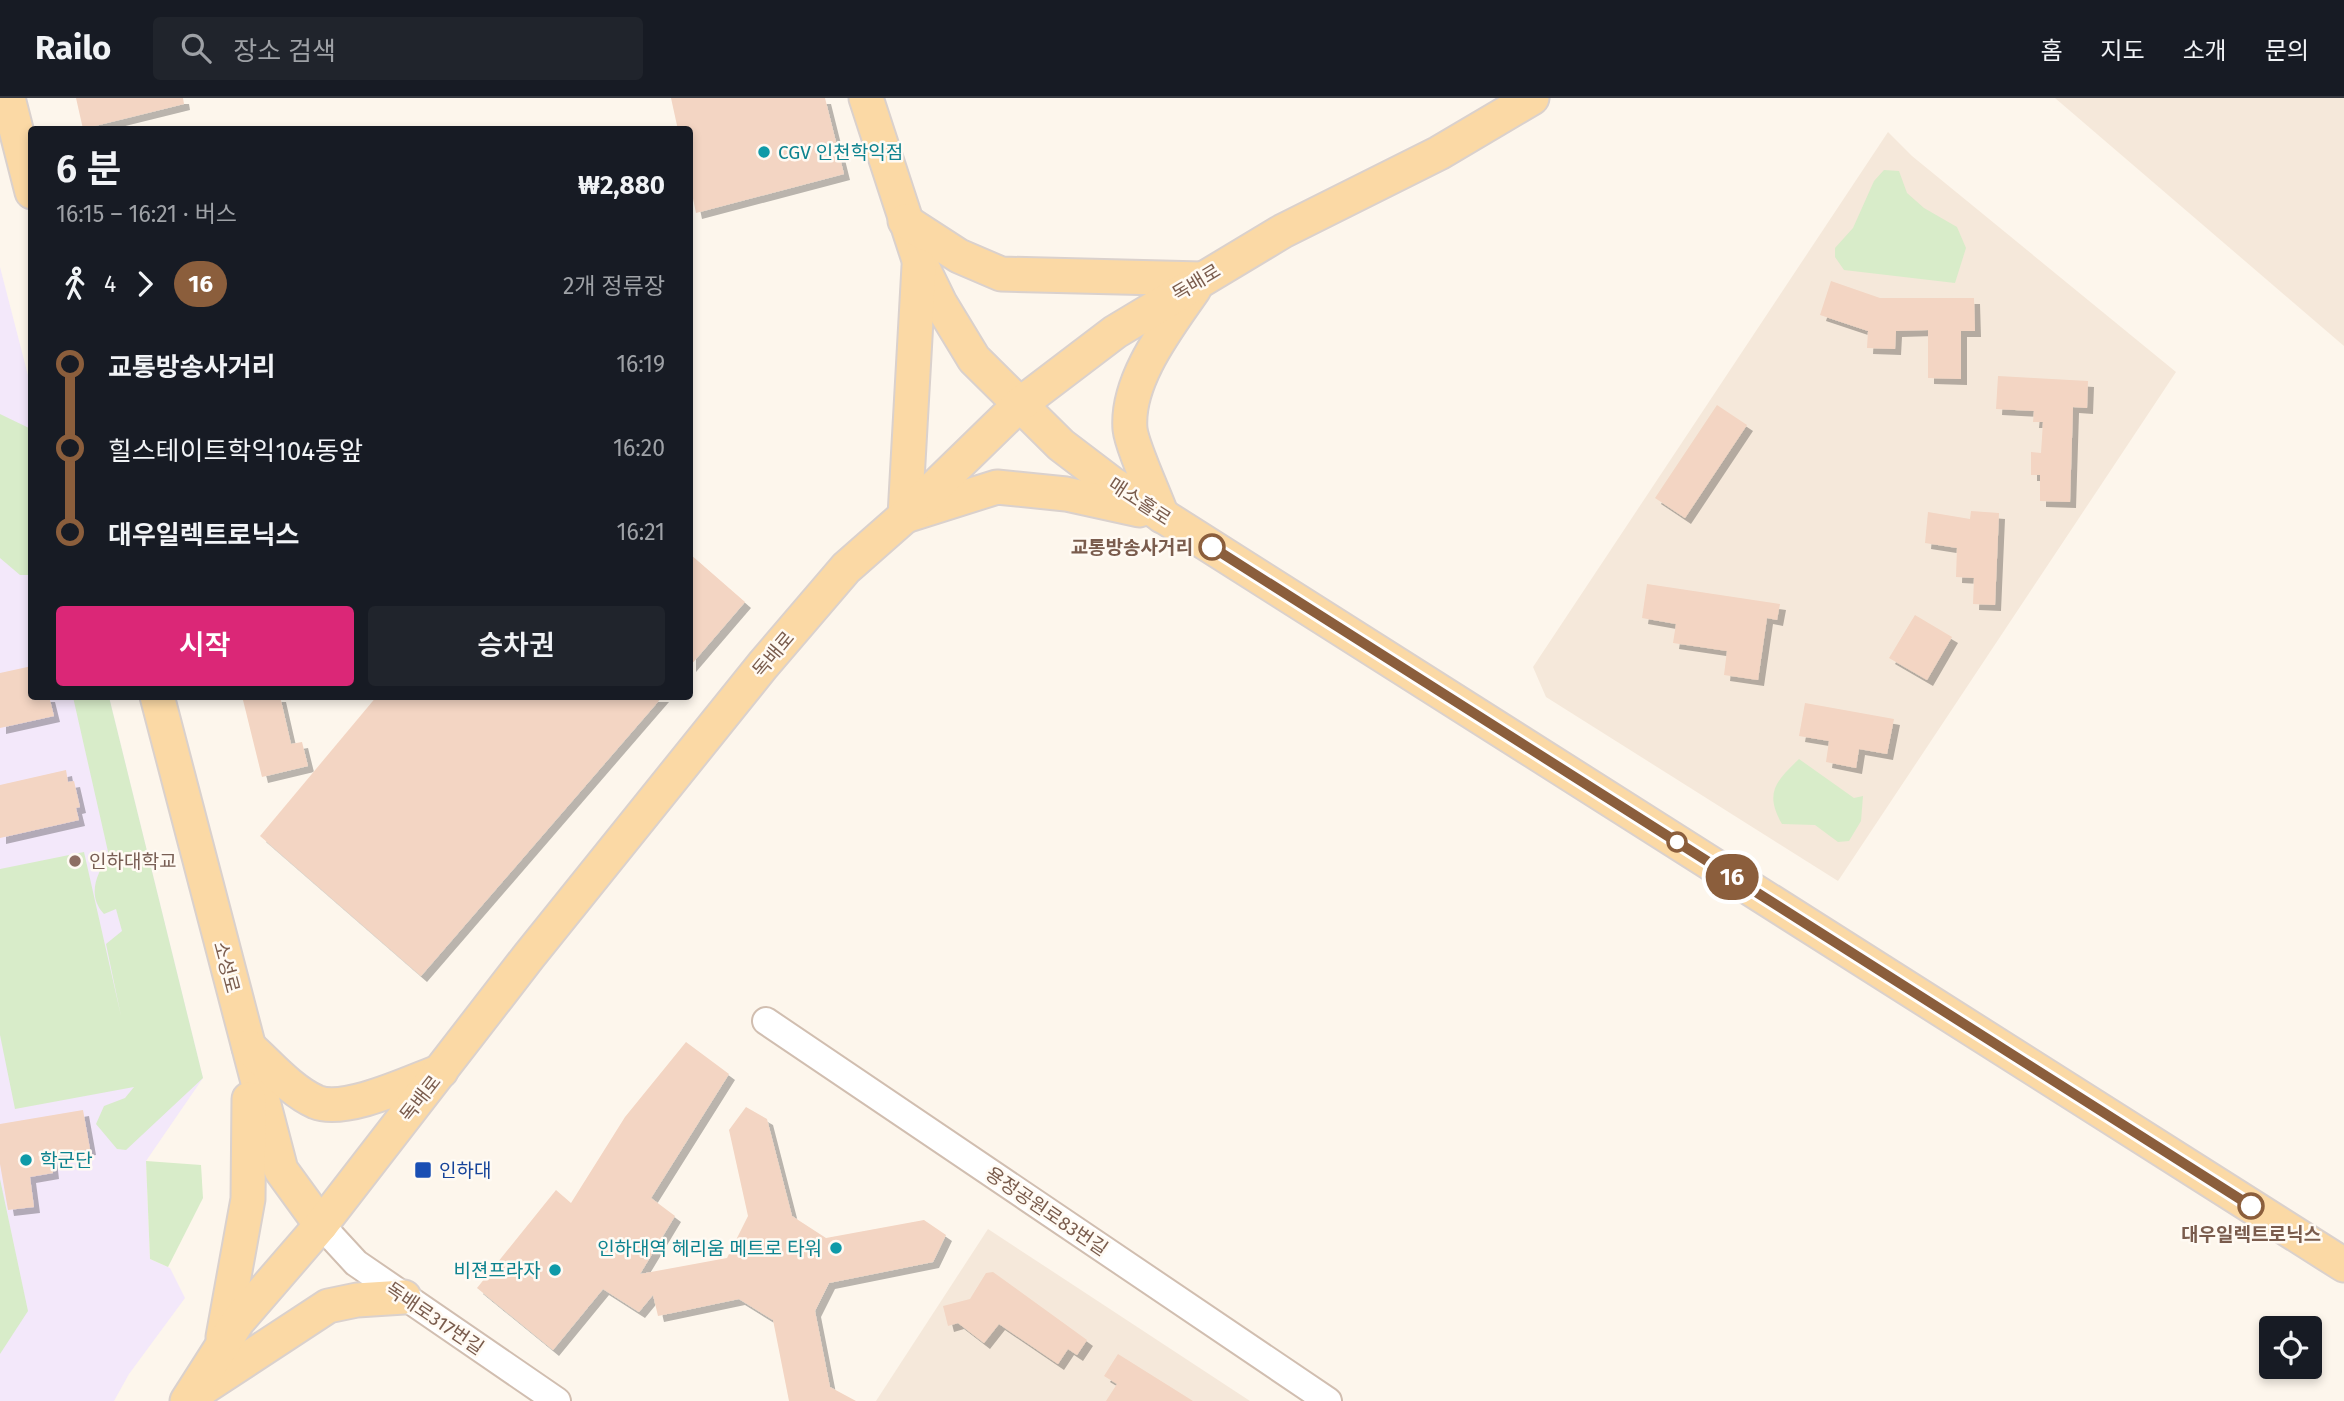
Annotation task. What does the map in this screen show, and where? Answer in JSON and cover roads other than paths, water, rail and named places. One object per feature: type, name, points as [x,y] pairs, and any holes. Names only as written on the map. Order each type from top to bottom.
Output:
[{"type":"main road","points":[[8,98],[28,176]]},
{"type":"main road","name":"매소홀로","points":[[866,98],[919,260],[940,303],[974,359],[1071,452],[1162,516],[2344,1265]]},
{"type":"main road","name":"독배로","points":[[188,1399],[238,1321],[321,1226],[763,665],[846,568],[905,516],[1019,405],[1115,332],[1283,231],[1439,152],[1532,98]]},
{"type":"main road","points":[[905,221],[959,256],[1001,274],[1202,279]]},
{"type":"main road","points":[[919,260],[905,516],[997,487],[1066,494],[1162,516]]},
{"type":"main road","points":[[1162,516],[1130,430],[1137,386],[1153,347],[1202,279]]},
{"type":"main road","name":"소성로","points":[[158,700],[281,1170],[321,1226]]},
{"type":"main road","points":[[248,1047],[290,1084],[314,1101],[330,1106],[352,1102],[441,1071]]},
{"type":"main road","points":[[222,1347],[248,1199],[248,1047]]},
{"type":"main road","points":[[188,1399],[328,1306],[356,1300],[404,1297]]},
{"type":"street","name":"용정공원로83번길","points":[[766,1021],[1328,1401]]},
{"type":"street","name":"독배로317번길","points":[[321,1226],[356,1264],[557,1401]]},
{"type":"place","name":"CGV 인천학익점","points":[[764,152]]},
{"type":"place","name":"교통방송사거리","points":[[1212,547]]},
{"type":"place","name":"인하대학교","points":[[75,861]]},
{"type":"place","name":"학군단","points":[[26,1160]]},
{"type":"place","name":"인하대","points":[[423,1170]]},
{"type":"place","name":"대우일렉트로닉스","points":[[2251,1206]]},
{"type":"place","name":"인하대역 헤리움 메트로 타워","points":[[836,1248]]},
{"type":"place","name":"비젼프라자","points":[[555,1270]]}]
